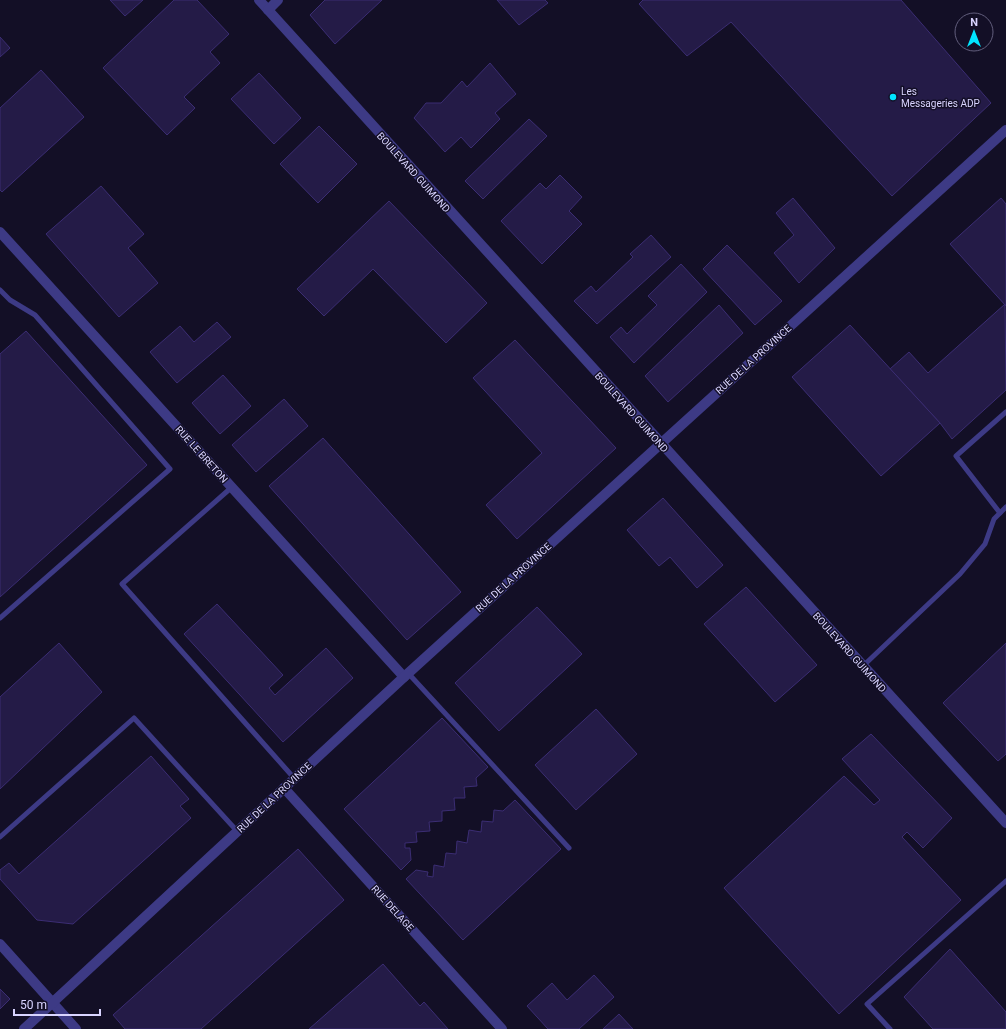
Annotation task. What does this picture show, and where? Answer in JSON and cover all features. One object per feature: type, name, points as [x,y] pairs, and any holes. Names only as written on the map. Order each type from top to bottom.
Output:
[{"type":"street","name":"BOULEVARD GUIMOND","points":[[259,0],[1006,823]]},
{"type":"street","points":[[268,10],[278,0]]},
{"type":"street","name":"RUE DE LA PROVINCE","points":[[24,1029],[406,675],[1006,130]]},
{"type":"street","name":"RUE LE BRETON","points":[[0,232],[232,487],[406,675]]},
{"type":"street","name":"RUE DELAGE","points":[[284,788],[502,1029]]},
{"type":"street","points":[[0,944],[76,1029]]},
{"type":"lane","points":[[0,290],[10,300],[35,315],[170,469],[0,618]]},
{"type":"lane","points":[[1000,513],[956,456],[1006,412]]},
{"type":"lane","points":[[232,487],[122,584],[294,778]]},
{"type":"lane","points":[[863,666],[960,574],[985,544],[994,519],[1006,507]]},
{"type":"lane","points":[[406,675],[569,848]]},
{"type":"lane","points":[[0,837],[134,718],[238,831]]},
{"type":"lane","points":[[890,1029],[867,1004],[1006,881]]},
{"type":"building","points":[[110,0],[143,0],[125,16]]},
{"type":"building","points":[[174,0],[197,0],[229,34],[210,52],[220,63],[184,97],[195,108],[167,135],[103,68]]},
{"type":"building","points":[[325,0],[382,0],[335,44],[310,15]]},
{"type":"building","points":[[497,0],[545,0],[548,3],[519,25]]},
{"type":"building","name":"Les Messageries ADP","points":[[643,0],[901,0],[991,103],[892,196],[731,22],[687,56],[639,4]]},
{"type":"building","points":[[0,37],[10,48],[0,57]]},
{"type":"building","points":[[490,63],[516,94],[495,113],[500,119],[471,148],[461,137],[445,152],[414,118],[426,103],[441,103],[462,81],[467,87]]},
{"type":"building","points":[[41,70],[84,117],[2,192],[0,190],[0,108]]},
{"type":"building","points":[[259,73],[301,118],[274,144],[231,99]]},
{"type":"building","points":[[529,119],[547,136],[483,199],[465,181]]},
{"type":"building","points":[[319,126],[357,164],[318,203],[280,164]]},
{"type":"building","points":[[560,175],[582,197],[569,211],[582,224],[542,264],[501,221],[540,183],[546,189]]},
{"type":"building","points":[[101,186],[144,234],[128,248],[158,283],[119,317],[46,234]]},
{"type":"building","points":[[793,198],[835,248],[799,283],[774,253],[794,235],[776,213]]},
{"type":"building","points":[[1001,198],[1006,204],[1006,306],[950,244]]},
{"type":"building","points":[[389,201],[487,303],[446,343],[373,269],[324,316],[297,289]]},
{"type":"building","points":[[651,235],[671,257],[597,324],[574,301],[591,286],[596,292],[633,257],[630,254]]},
{"type":"building","points":[[727,245],[782,301],[755,325],[703,269]]},
{"type":"building","points":[[681,264],[707,292],[634,363],[610,337],[621,327],[627,334],[657,305],[648,296]]},
{"type":"building","points":[[1005,304],[1006,390],[952,439],[940,423],[890,369],[909,352],[928,373]]},
{"type":"building","points":[[719,305],[743,333],[668,402],[645,376]]},
{"type":"building","points":[[217,322],[231,337],[177,383],[150,352],[180,326],[194,342]]},
{"type":"building","points":[[850,325],[940,423],[881,476],[792,377]]},
{"type":"building","points":[[26,331],[147,465],[0,597],[0,354]]},
{"type":"building","points":[[515,340],[616,448],[517,539],[486,505],[542,453],[473,378]]},
{"type":"building","points":[[223,375],[251,406],[220,434],[192,403]]},
{"type":"building","points":[[284,399],[308,426],[256,472],[232,445]]},
{"type":"building","points":[[323,438],[461,592],[407,640],[269,486]]},
{"type":"building","points":[[663,498],[723,565],[697,588],[670,557],[659,566],[627,530]]},
{"type":"building","points":[[746,587],[817,665],[775,702],[704,624]]},
{"type":"building","points":[[217,604],[283,675],[269,688],[275,695],[326,648],[353,678],[283,742],[184,634]]},
{"type":"building","points":[[537,607],[582,654],[499,731],[455,683]]},
{"type":"building","points":[[59,643],[102,692],[0,789],[0,697]]},
{"type":"building","points":[[1006,643],[1006,754],[998,761],[943,703]]},
{"type":"building","points":[[596,709],[637,754],[576,810],[535,765]]},
{"type":"building","points":[[442,718],[488,767],[476,778],[477,786],[464,787],[465,798],[454,798],[455,810],[442,811],[442,821],[429,822],[430,831],[416,832],[417,842],[405,843],[405,848],[410,848],[411,860],[401,870],[344,809]]},
{"type":"building","points":[[871,734],[952,818],[923,848],[907,832],[902,837],[961,900],[839,1014],[724,888],[844,776],[874,805],[880,800],[842,759]]},
{"type":"building","points":[[151,756],[189,799],[180,806],[191,818],[73,924],[37,920],[0,879],[0,870],[9,863],[19,874]]},
{"type":"building","points":[[515,800],[561,849],[463,940],[406,879],[416,870],[428,872],[427,876],[433,877],[434,865],[444,867],[446,853],[456,854],[457,841],[467,843],[469,830],[481,832],[482,821],[493,822],[494,810],[503,811]]},
{"type":"building","points":[[298,849],[344,900],[201,1029],[125,1029],[113,1015]]},
{"type":"building","points":[[950,949],[1006,1012],[1006,1029],[933,1029],[904,997]]},
{"type":"building","points":[[383,964],[420,1006],[424,1002],[448,1029],[309,1029]]},
{"type":"building","points":[[594,975],[614,997],[579,1029],[548,1029],[527,1006],[552,983],[567,1000]]},
{"type":"building","points":[[0,989],[10,999],[0,1009]]},
{"type":"building","points":[[619,1014],[633,1029],[603,1029]]},
{"type":"place","name":"Les Messageries ADP","points":[[893,97]]}]
